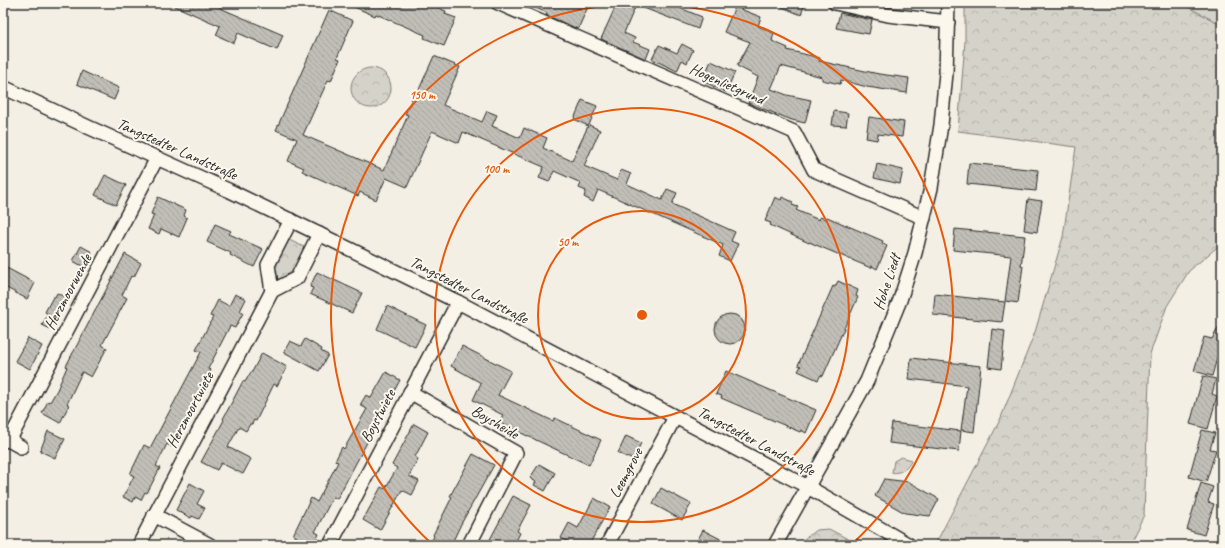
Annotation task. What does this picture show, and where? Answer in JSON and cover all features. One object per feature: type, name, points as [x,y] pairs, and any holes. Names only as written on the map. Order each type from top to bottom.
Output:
[{"type":"street","name":"Hogenlietgrund","points":[[498,3],[794,132],[814,170],[924,218]]},
{"type":"street","points":[[835,3],[888,15],[948,22]]},
{"type":"street","name":"Hohe Liedt","points":[[775,545],[867,381],[900,300],[924,218],[931,188],[941,125],[946,73],[948,3]]},
{"type":"street","name":"Tangstedter Landstraße","points":[[3,86],[88,128],[292,220],[458,302],[808,487],[909,545]]},
{"type":"street","name":"Herzmoorwende","points":[[21,447],[6,439],[157,158]]},
{"type":"street","points":[[292,220],[268,265],[272,291],[297,278],[320,234]]},
{"type":"street","name":"Herzmoortwiete","points":[[139,545],[272,291]]},
{"type":"street","name":"Boystwiete","points":[[330,545],[458,302]]},
{"type":"street","name":"Boysheide","points":[[410,392],[516,453],[469,545]]},
{"type":"street","name":"Leemgrove","points":[[607,545],[675,417]]},
{"type":"street","points":[[154,515],[210,545]]},
{"type":"green space","points":[[965,3],[1180,3],[1184,5],[1222,3],[1222,243],[1189,271],[1167,306],[1150,354],[1144,515],[1129,545],[945,545],[937,541],[1000,420],[1035,332],[1063,237],[1076,147],[958,131],[965,41]]},
{"type":"green space","points":[[1180,3],[1222,3],[1222,25]]},
{"type":"green space","points":[[371,68],[379,70],[385,74],[389,80],[391,88],[389,96],[385,102],[379,106],[371,108],[363,106],[357,102],[353,96],[351,88],[353,80],[357,74],[363,70]]},
{"type":"green space","points":[[285,238],[308,249],[294,275],[277,280],[271,266]]},
{"type":"green space","points":[[901,457],[912,460],[904,470],[892,473],[894,461]]},
{"type":"green space","points":[[829,529],[859,545],[796,545],[816,530]]},
{"type":"building","points":[[168,3],[222,3],[220,8],[283,35],[277,50],[238,33],[234,43],[216,35],[220,26]]},
{"type":"building","points":[[345,3],[420,3],[432,8],[433,6],[446,11],[445,14],[456,18],[444,46],[424,38],[425,35],[376,14],[375,16]]},
{"type":"building","points":[[525,3],[573,3],[587,9],[578,29],[546,15],[547,13]]},
{"type":"building","points":[[617,3],[668,3],[702,17],[698,29],[636,5],[624,33],[635,38],[633,42],[650,49],[646,59],[601,39]]},
{"type":"building","points":[[773,3],[805,3],[801,15]]},
{"type":"building","points":[[735,7],[761,17],[758,26],[774,33],[772,41],[788,48],[787,50],[820,58],[819,61],[879,74],[909,78],[907,93],[867,87],[841,80],[840,84],[822,80],[822,77],[781,66],[771,89],[787,95],[811,100],[805,123],[792,120],[748,103],[758,77],[737,66],[750,42],[724,32]]},
{"type":"building","points":[[329,10],[353,21],[337,58],[340,59],[331,81],[328,80],[303,135],[384,170],[408,115],[405,114],[415,92],[417,94],[434,56],[460,67],[443,105],[482,122],[487,111],[497,115],[492,126],[520,138],[524,128],[547,138],[543,148],[572,161],[588,126],[574,119],[582,100],[597,106],[589,125],[600,130],[584,166],[617,180],[621,170],[631,174],[627,184],[662,200],[667,189],[677,193],[672,204],[735,232],[731,241],[738,244],[730,261],[719,256],[723,245],[598,190],[593,202],[584,197],[586,191],[579,188],[581,183],[554,171],[549,182],[539,178],[544,167],[463,132],[459,143],[432,131],[407,187],[386,178],[376,200],[360,192],[358,196],[302,171],[304,168],[288,161],[297,139],[276,130]]},
{"type":"building","points":[[840,13],[872,20],[869,34],[836,28]]},
{"type":"building","points":[[682,44],[693,50],[687,63],[682,60],[677,71],[652,59],[659,45],[677,53]]},
{"type":"building","points":[[711,61],[735,72],[726,92],[702,81]]},
{"type":"building","points":[[82,71],[119,88],[114,100],[77,84]]},
{"type":"building","points":[[834,111],[848,113],[846,126],[832,125]]},
{"type":"building","points":[[869,117],[904,122],[902,137],[878,134],[877,140],[866,138]]},
{"type":"building","points":[[969,163],[1038,170],[1036,191],[967,184]]},
{"type":"building","points":[[877,164],[903,170],[900,184],[874,178]]},
{"type":"building","points":[[105,175],[126,185],[116,205],[95,195]]},
{"type":"building","points":[[158,197],[186,210],[184,216],[187,218],[179,237],[161,229],[159,234],[148,229],[154,215],[151,214]]},
{"type":"building","points":[[775,197],[781,200],[782,197],[793,202],[792,205],[798,207],[796,210],[819,220],[820,217],[826,219],[827,217],[883,241],[882,243],[887,246],[877,269],[872,266],[871,268],[809,243],[770,225],[771,223],[765,221]]},
{"type":"building","points":[[1028,199],[1042,201],[1037,232],[1024,230]]},
{"type":"building","points":[[215,224],[231,231],[229,234],[263,249],[254,267],[230,255],[231,253],[207,242]]},
{"type":"building","points":[[955,229],[1025,236],[1018,303],[1005,301],[1011,256],[953,250]]},
{"type":"building","points":[[81,246],[92,252],[84,267],[73,261]]},
{"type":"building","points":[[125,254],[141,263],[134,277],[131,276],[122,295],[127,298],[102,345],[107,348],[91,377],[82,372],[60,423],[42,413],[48,401],[50,402],[57,390],[67,367],[66,366]]},
{"type":"building","points":[[3,266],[35,283],[27,299],[3,286]]},
{"type":"building","points":[[317,272],[362,293],[352,313],[310,294],[313,288],[310,287]]},
{"type":"building","points":[[838,281],[858,290],[856,296],[858,297],[823,376],[821,375],[818,380],[798,371],[801,366],[798,365],[833,286],[835,287]]},
{"type":"building","points":[[57,293],[66,298],[51,329],[42,325],[48,314],[45,312],[53,297],[55,297]]},
{"type":"building","points":[[235,294],[246,299],[240,311],[243,313],[235,328],[230,326],[208,369],[211,370],[172,447],[167,444],[156,466],[160,468],[147,493],[145,492],[141,500],[135,497],[133,502],[123,497],[134,476],[130,474],[144,445],[150,448],[201,352],[196,350],[213,317],[210,316],[218,300],[229,306]]},
{"type":"building","points":[[935,294],[1005,302],[1002,322],[933,315]]},
{"type":"building","points":[[387,306],[426,325],[415,347],[377,329]]},
{"type":"building","points":[[730,314],[741,318],[745,329],[741,340],[730,344],[719,340],[715,329],[719,318]]},
{"type":"building","points":[[1222,321],[1222,340],[1212,376],[1194,371],[1204,337],[1212,339]]},
{"type":"building","points":[[992,329],[1005,331],[1001,369],[988,367]]},
{"type":"building","points":[[28,338],[42,346],[30,369],[15,361]]},
{"type":"building","points":[[305,339],[322,349],[321,351],[328,355],[319,371],[284,352],[290,341],[301,346]]},
{"type":"building","points":[[462,346],[511,371],[498,395],[553,421],[555,418],[601,440],[589,465],[500,423],[503,415],[473,400],[481,383],[451,366]]},
{"type":"building","points":[[262,353],[287,367],[277,386],[274,384],[256,421],[254,420],[252,424],[250,424],[246,431],[239,427],[228,447],[251,459],[243,474],[221,463],[217,470],[201,462],[243,381],[245,382],[252,372]]},
{"type":"building","points":[[911,358],[981,366],[974,432],[961,430],[967,386],[909,379]]},
{"type":"building","points":[[726,371],[816,410],[806,433],[801,430],[800,432],[721,398],[722,396],[716,394]]},
{"type":"building","points":[[386,372],[400,380],[337,499],[333,497],[315,532],[319,534],[314,545],[304,545],[295,541],[297,537],[293,535],[311,498],[317,502],[338,462],[335,461],[342,447],[344,449],[367,409],[360,405],[366,395],[371,398]]},
{"type":"building","points":[[1203,376],[1216,379],[1212,394],[1217,396],[1208,429],[1190,424]]},
{"type":"building","points":[[892,423],[961,431],[959,451],[889,443]]},
{"type":"building","points":[[414,424],[428,432],[415,457],[418,459],[409,476],[419,481],[412,495],[402,490],[380,530],[363,520],[381,487],[385,489],[397,468],[392,465]]},
{"type":"building","points":[[1202,430],[1215,433],[1210,449],[1216,450],[1206,482],[1189,477]]},
{"type":"building","points":[[48,431],[65,439],[55,458],[40,451]]},
{"type":"building","points":[[626,436],[641,443],[633,460],[618,453]]},
{"type":"building","points":[[473,454],[494,465],[451,545],[430,545],[434,536],[433,535],[452,497],[450,496]]},
{"type":"building","points":[[539,464],[555,473],[545,491],[534,485],[536,482],[530,478]]},
{"type":"building","points":[[884,479],[909,482],[939,499],[930,516],[905,513],[875,496]]},
{"type":"building","points":[[190,483],[204,491],[197,504],[205,508],[199,519],[192,516],[191,518],[176,510]]},
{"type":"building","points":[[1201,483],[1213,487],[1208,502],[1214,504],[1204,535],[1187,530]]},
{"type":"building","points":[[661,488],[691,504],[682,520],[653,504]]},
{"type":"building","points":[[513,496],[531,505],[517,531],[520,533],[514,545],[487,545]]},
{"type":"building","points":[[594,498],[610,507],[589,545],[574,545],[561,538],[569,523],[578,528]]},
{"type":"building","points":[[703,530],[732,545],[695,545]]}]
